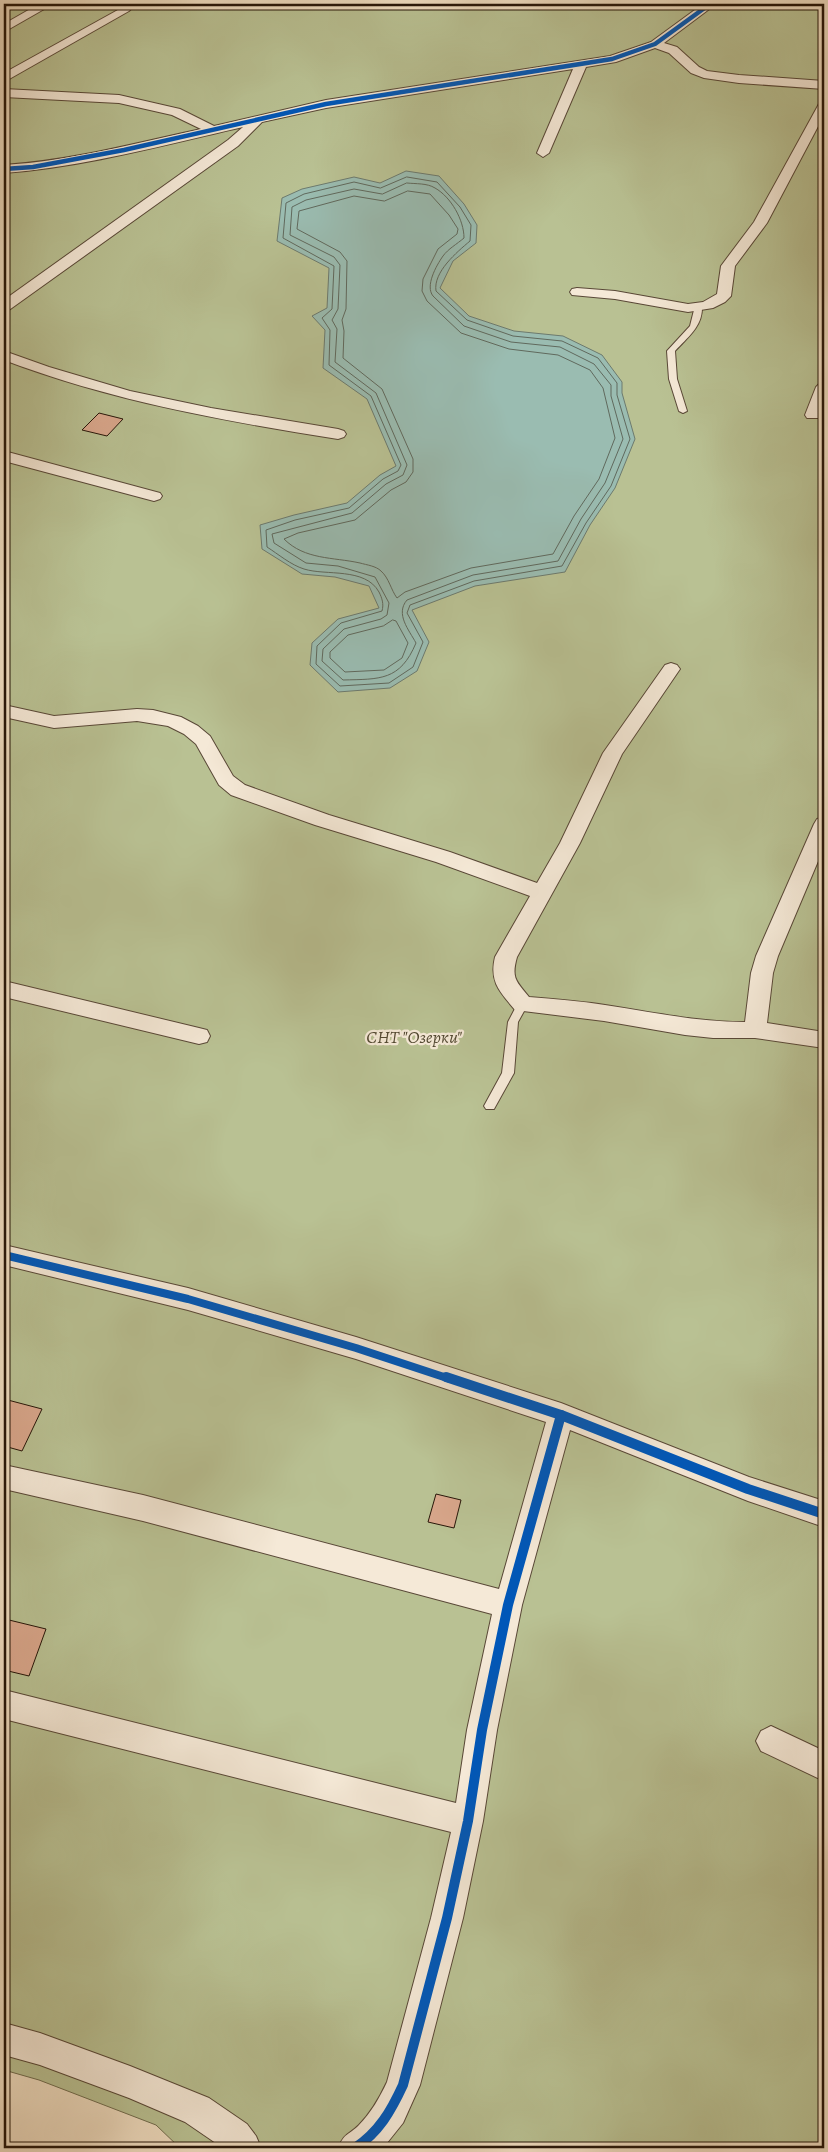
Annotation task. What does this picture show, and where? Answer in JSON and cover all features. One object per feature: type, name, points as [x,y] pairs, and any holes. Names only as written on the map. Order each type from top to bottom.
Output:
[{"type":"street","points":[[4,29],[47,4]]},
{"type":"street","points":[[4,169],[33,167],[75,160],[344,101],[612,59],[655,44],[710,4]]},
{"type":"street","points":[[4,78],[125,9]]},
{"type":"street","points":[[655,44],[673,50],[696,70],[704,74],[739,79],[824,85]]},
{"type":"street","points":[[543,153],[581,65]]},
{"type":"street","points":[[4,93],[119,99],[176,112],[211,129]]},
{"type":"street","points":[[577,292],[615,296],[676,307],[698,308],[718,301],[724,296],[728,266],[760,223],[824,106]]},
{"type":"street","points":[[4,307],[233,142],[256,120]]},
{"type":"street","points":[[4,355],[99,387],[200,410],[338,434]]},
{"type":"street","points":[[813,415],[824,387]]},
{"type":"street","points":[[4,456],[154,496]]},
{"type":"street","points":[[671,670],[613,753],[570,843],[506,957],[502,972],[504,980],[523,1004],[604,1013],[713,1030],[755,1030],[824,1040]]},
{"type":"street","points":[[4,711],[54,722],[137,715],[154,716],[174,721],[191,730],[203,740],[226,780],[238,790],[322,820],[443,857],[542,892]]},
{"type":"street","points":[[755,1030],[762,973],[767,956],[824,824]]},
{"type":"street","points":[[4,989],[200,1036]]},
{"type":"street","points":[[4,1255],[188,1299],[356,1348],[561,1415],[748,1489],[824,1514]]},
{"type":"street","points":[[355,2148],[370,2138],[391,2111],[403,2085],[447,1918],[468,1821],[482,1730],[508,1605],[561,1415]]},
{"type":"street","points":[[4,1477],[144,1508],[508,1605]]},
{"type":"street","points":[[4,1704],[468,1821]]},
{"type":"street","points":[[770,1741],[824,1766]]},
{"type":"street","points":[[4,2039],[49,2052],[130,2082],[197,2110],[235,2136],[244,2148]]},
{"type":"lane","points":[[683,411],[673,379],[671,351],[687,335],[698,316],[698,308]]},
{"type":"lane","points":[[490,1106],[508,1073],[513,1022],[523,1004]]},
{"type":"green space","name":"СНТ \"Озерки\"","points":[[4,4],[824,4],[824,2148],[180,2148],[156,2125],[39,2080],[4,2070]]},
{"type":"water","points":[[406,171],[439,176],[464,204],[477,225],[476,243],[453,261],[440,288],[469,316],[514,331],[563,336],[602,355],[622,382],[622,393],[635,439],[615,488],[590,525],[565,572],[475,586],[412,610],[429,642],[417,671],[390,688],[338,692],[310,665],[312,643],[338,619],[379,608],[369,586],[335,577],[302,574],[262,549],[260,525],[347,503],[380,475],[396,466],[367,399],[323,368],[325,330],[312,316],[327,308],[329,268],[277,241],[282,198],[302,189],[354,177],[380,183]]},
{"type":"building","points":[[99,413],[123,419],[107,436],[82,430]]},
{"type":"building","points":[[4,1399],[42,1409],[22,1451],[4,1446]]},
{"type":"building","points":[[436,1494],[461,1500],[454,1528],[428,1522]]},
{"type":"building","points":[[9,1620],[46,1629],[29,1676],[4,1670],[4,1635]]},
{"type":"cycle path","points":[[4,169],[33,167],[124,150],[326,104],[612,59],[655,44],[710,4]]},
{"type":"cycle path","points":[[4,1255],[188,1299],[356,1348],[561,1415],[748,1489],[824,1514]]},
{"type":"cycle path","points":[[355,2148],[370,2138],[391,2111],[403,2085],[447,1918],[468,1821],[482,1730],[508,1605],[561,1415]]}]
